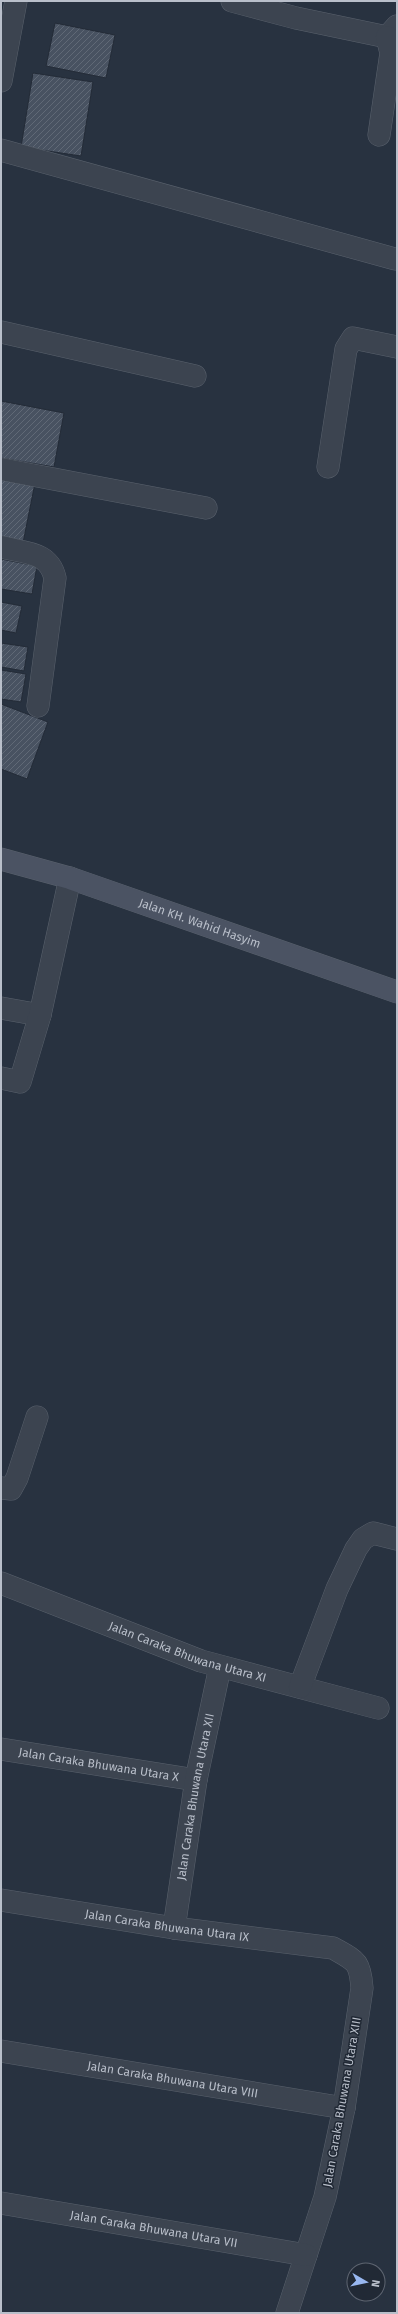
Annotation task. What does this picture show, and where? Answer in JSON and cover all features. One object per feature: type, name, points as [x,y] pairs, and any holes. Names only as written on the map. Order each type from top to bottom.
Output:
[{"type":"street","points":[[1,81],[16,1]]},
{"type":"street","points":[[232,1],[296,18],[392,32],[391,53],[378,135]]},
{"type":"street","points":[[1,150],[395,259]]},
{"type":"street","points":[[1,332],[195,376]]},
{"type":"street","points":[[328,467],[346,349],[349,343],[353,338],[397,347]]},
{"type":"street","points":[[1,469],[206,508]]},
{"type":"street","points":[[1,547],[41,557],[50,562],[54,573],[38,706]]},
{"type":"street","name":"Jalan KH. Wahid Hasyim","points":[[1,859],[70,878],[397,992]]},
{"type":"street","points":[[1,1078],[20,1082],[40,1015],[70,878]]},
{"type":"street","points":[[1,1008],[40,1015]]},
{"type":"street","points":[[1,1488],[11,1489],[17,1478],[37,1417]]},
{"type":"street","points":[[300,1687],[337,1589],[356,1549],[363,1539],[373,1533],[397,1539]]},
{"type":"street","name":"Jalan Caraka Bhuwana Utara XI","points":[[1,1583],[220,1667],[378,1708]]},
{"type":"street","name":"Jalan Caraka Bhuwana Utara XII","points":[[174,1928],[196,1780],[220,1667]]},
{"type":"street","name":"Jalan Caraka Bhuwana Utara X","points":[[1,1749],[196,1780]]},
{"type":"street","name":"Jalan Caraka Bhuwana Utara IX","points":[[1,1900],[174,1928],[333,1948]]},
{"type":"street","name":"Jalan Caraka Bhuwana Utara XIII","points":[[287,2313],[325,2197],[344,2108],[362,1988],[360,1968],[350,1957],[333,1948]]},
{"type":"street","name":"Jalan Caraka Bhuwana Utara VIII","points":[[1,2051],[344,2108]]},
{"type":"street","name":"Jalan Caraka Bhuwana Utara VII","points":[[1,2203],[306,2255]]},
{"type":"building","points":[[55,23],[115,35],[106,78],[46,66]]},
{"type":"building","points":[[33,73],[93,82],[81,156],[21,147]]},
{"type":"building","points":[[1,401],[64,413],[54,467],[1,458]]},
{"type":"building","points":[[1,471],[36,478],[23,543],[1,539]]},
{"type":"building","points":[[1,559],[37,566],[32,594],[1,589]]},
{"type":"building","points":[[1,602],[22,606],[16,633],[1,630]]},
{"type":"building","points":[[1,643],[28,647],[24,671],[1,667]]},
{"type":"building","points":[[1,670],[26,674],[21,702],[1,699]]},
{"type":"building","points":[[1,704],[48,722],[27,779],[1,769]]}]
